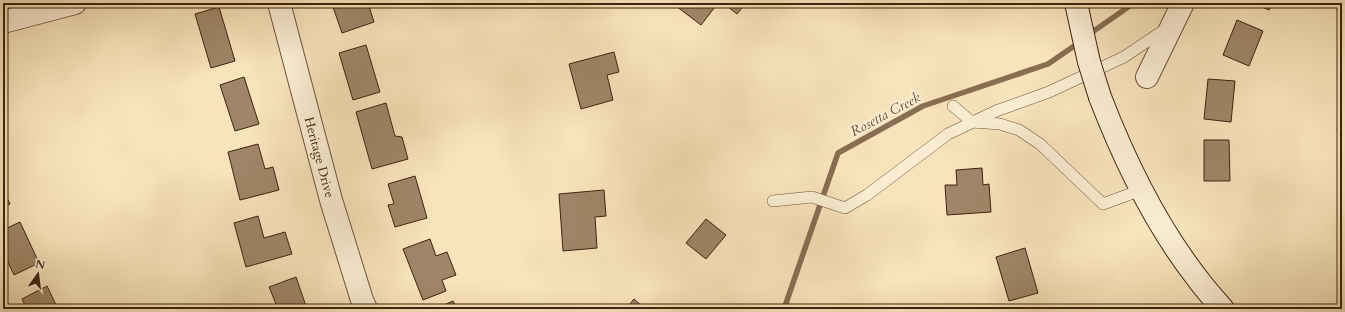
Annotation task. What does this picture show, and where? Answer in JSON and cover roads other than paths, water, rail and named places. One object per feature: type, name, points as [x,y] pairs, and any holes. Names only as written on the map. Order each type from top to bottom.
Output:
[{"type":"street","points":[[3,22],[75,3]]},
{"type":"street","name":"Heritage Drive","points":[[278,3],[331,200],[366,309]]},
{"type":"street","points":[[1076,3],[1089,62],[1100,98],[1117,140],[1141,190],[1177,250],[1197,279],[1223,309]]},
{"type":"street","points":[[1147,77],[1183,3]]},
{"type":"lane","points":[[773,201],[812,197],[845,208],[867,195],[948,134],[996,111],[1049,92],[1124,57],[1173,25]]},
{"type":"lane","points":[[953,106],[972,122],[1000,124],[1020,130],[1040,144],[1103,204],[1141,190]]},
{"type":"waterway","name":"Rosetta Creek","points":[[1088,35],[1134,3]]},
{"type":"waterway","name":"Rosetta Creek","points":[[784,309],[838,153],[923,106],[1048,64],[1080,42]]}]
